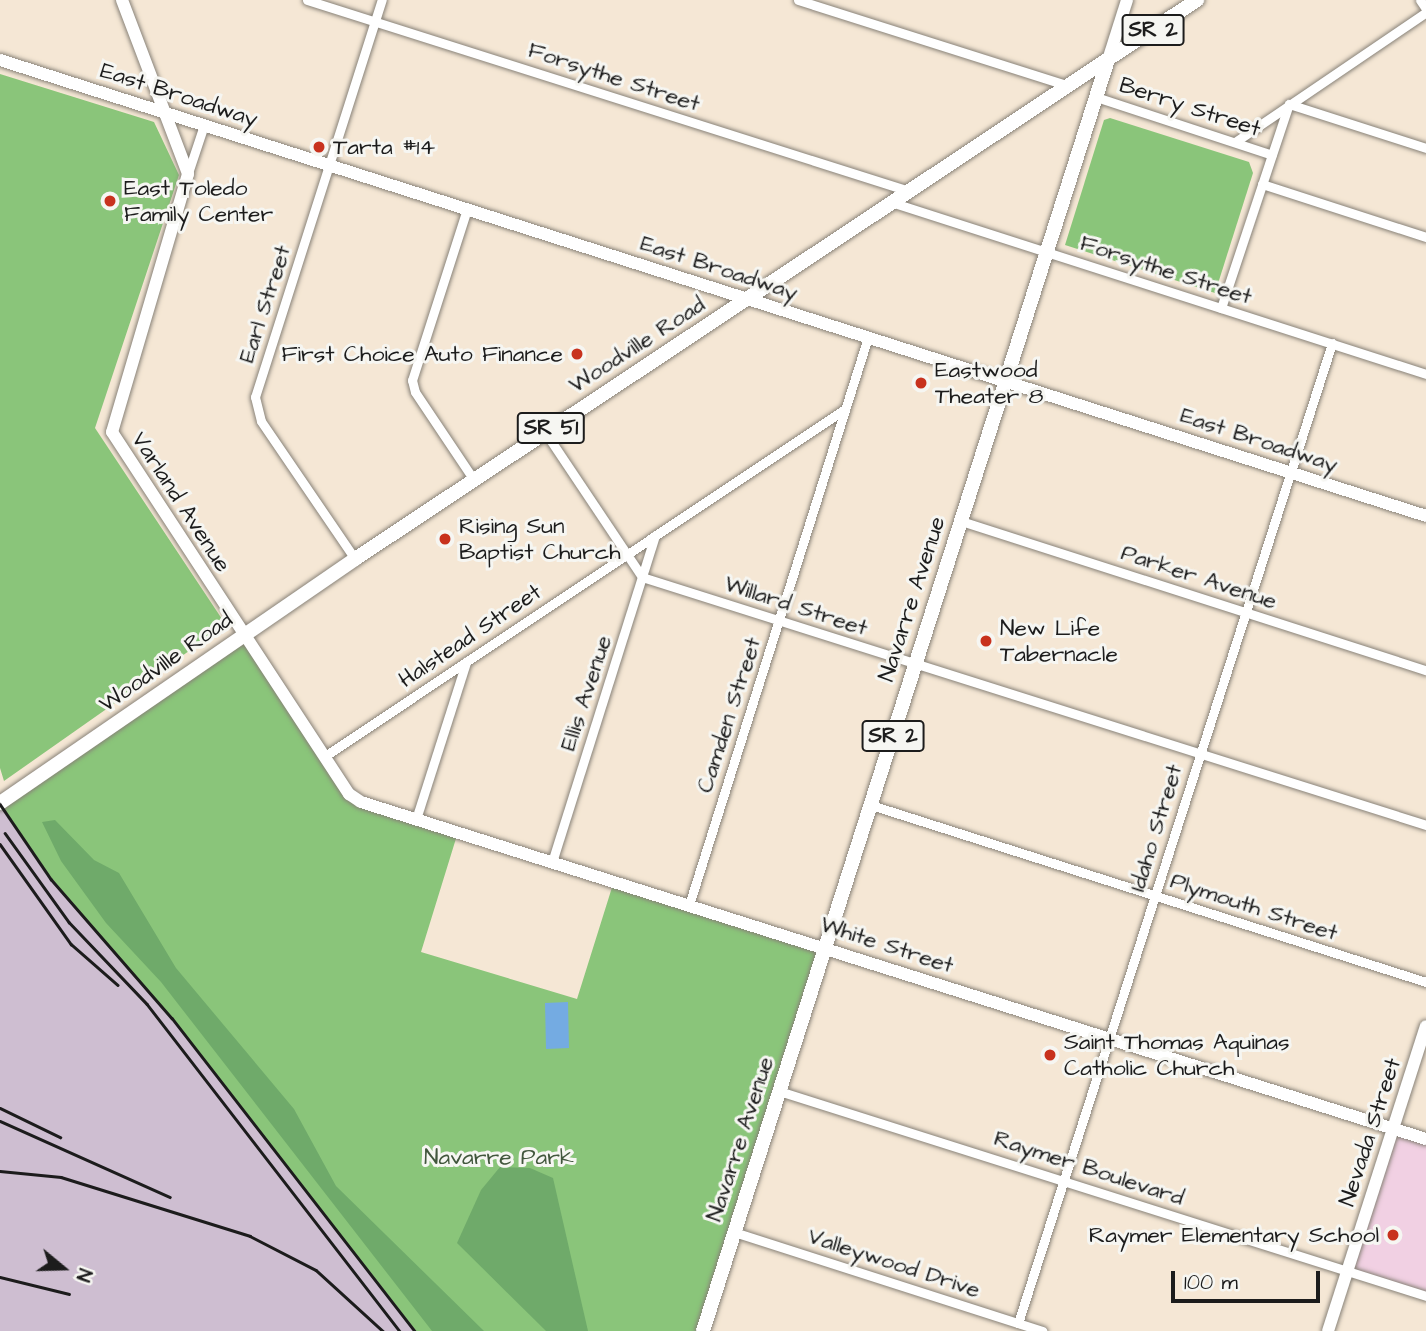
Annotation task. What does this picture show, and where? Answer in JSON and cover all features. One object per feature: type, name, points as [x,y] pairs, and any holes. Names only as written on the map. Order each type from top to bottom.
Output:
[{"type":"main road","name":"Woodville Road","points":[[0,803],[355,559],[1197,0]]},
{"type":"main road","name":"Navarre Avenue","points":[[703,1331],[1108,60]]},
{"type":"street","points":[[122,0],[162,112],[188,174]]},
{"type":"street","name":"Forsythe Street","points":[[307,0],[910,192]]},
{"type":"street","name":"Earl Street","points":[[355,559],[255,405],[382,0]]},
{"type":"street","points":[[798,0],[1069,86]]},
{"type":"street","name":"Navarre Avenue","points":[[1108,60],[1127,0]]},
{"type":"street","points":[[1235,142],[1426,10],[1420,0]]},
{"type":"street","name":"East Broadway","points":[[0,60],[1426,516]]},
{"type":"street","name":"Berry Street","points":[[1096,97],[1272,155]]},
{"type":"street","points":[[1289,104],[1426,148]]},
{"type":"street","points":[[1221,308],[1289,104]]},
{"type":"street","name":"Varland Avenue","points":[[204,125],[112,432],[342,783]]},
{"type":"street","points":[[1262,184],[1426,237]]},
{"type":"street","name":"Forsythe Street","points":[[894,203],[1426,373]]},
{"type":"street","points":[[467,209],[412,380],[415,392],[474,480]]},
{"type":"street","name":"Camden Street","points":[[689,905],[868,337]]},
{"type":"street","name":"Idaho Street","points":[[1015,1325],[1111,1037],[1332,343]]},
{"type":"street","name":"Halstead Street","points":[[325,755],[845,410]]},
{"type":"street","points":[[545,432],[642,577]]},
{"type":"street","name":"Parker Avenue","points":[[961,521],[1426,670]]},
{"type":"street","name":"Ellis Avenue","points":[[552,862],[655,536]]},
{"type":"street","name":"Willard Street","points":[[642,577],[1426,825]]},
{"type":"street","points":[[416,819],[466,662]]},
{"type":"street","name":"White Street","points":[[342,783],[356,800],[1426,1139]]},
{"type":"street","name":"Plymouth Street","points":[[871,805],[1426,982]]},
{"type":"street","name":"Nevada Street","points":[[1328,1331],[1426,1026]]},
{"type":"street","name":"Raymer Boulevard","points":[[779,1090],[1426,1296]]},
{"type":"street","name":"Valleywood Drive","points":[[734,1232],[1015,1325],[1042,1331]]},
{"type":"shaded area","points":[[0,803],[40,865],[172,1018],[418,1331],[0,1331]]},
{"type":"shaded area","name":"Raymer Elementary School","points":[[1393,1128],[1426,1139],[1426,1296],[1348,1270]]},
{"type":"green space","points":[[0,74],[154,122],[179,175],[95,428],[226,625],[4,781],[0,768]]},
{"type":"green space","points":[[1110,118],[1249,162],[1253,173],[1215,293],[1065,245],[1104,120]]},
{"type":"green space","name":"Navarre Park","points":[[244,636],[349,794],[458,832],[421,952],[577,999],[614,881],[825,947],[703,1331],[416,1331],[172,1018],[40,865],[0,803]]},
{"type":"green space","points":[[55,820],[94,860],[119,873],[176,968],[294,1109],[336,1186],[484,1331],[432,1331],[161,982],[106,923],[61,861],[42,822]]},
{"type":"green space","points":[[500,1167],[530,1168],[553,1178],[588,1331],[546,1331],[457,1243],[481,1190]]},
{"type":"water","points":[[568,1002],[569,1048],[546,1049],[545,1003]]},
{"type":"railway","points":[[0,804],[51,879],[172,1018],[415,1331]]},
{"type":"railway","points":[[5,833],[69,922],[147,1004],[400,1331]]},
{"type":"railway","points":[[0,844],[71,944],[118,985]]},
{"type":"railway","points":[[0,1108],[60,1137]]},
{"type":"railway","points":[[0,1121],[170,1197]]},
{"type":"railway","points":[[0,1171],[61,1177],[250,1236],[316,1270],[383,1331]]},
{"type":"railway","points":[[0,1277],[69,1294]]},
{"type":"place","name":"Tarta #14","points":[[319,147]]},
{"type":"place","name":"East Toledo Family Center","points":[[110,201]]},
{"type":"place","name":"First Choice Auto Finance","points":[[577,354]]},
{"type":"place","name":"Eastwood Theater 8","points":[[921,383]]},
{"type":"place","name":"Rising Sun Baptist Church","points":[[445,539]]},
{"type":"place","name":"New Life Tabernacle","points":[[986,641]]},
{"type":"place","name":"Saint Thomas Aquinas Catholic Church","points":[[1050,1055]]},
{"type":"place","name":"Raymer Elementary School","points":[[1393,1235]]}]
